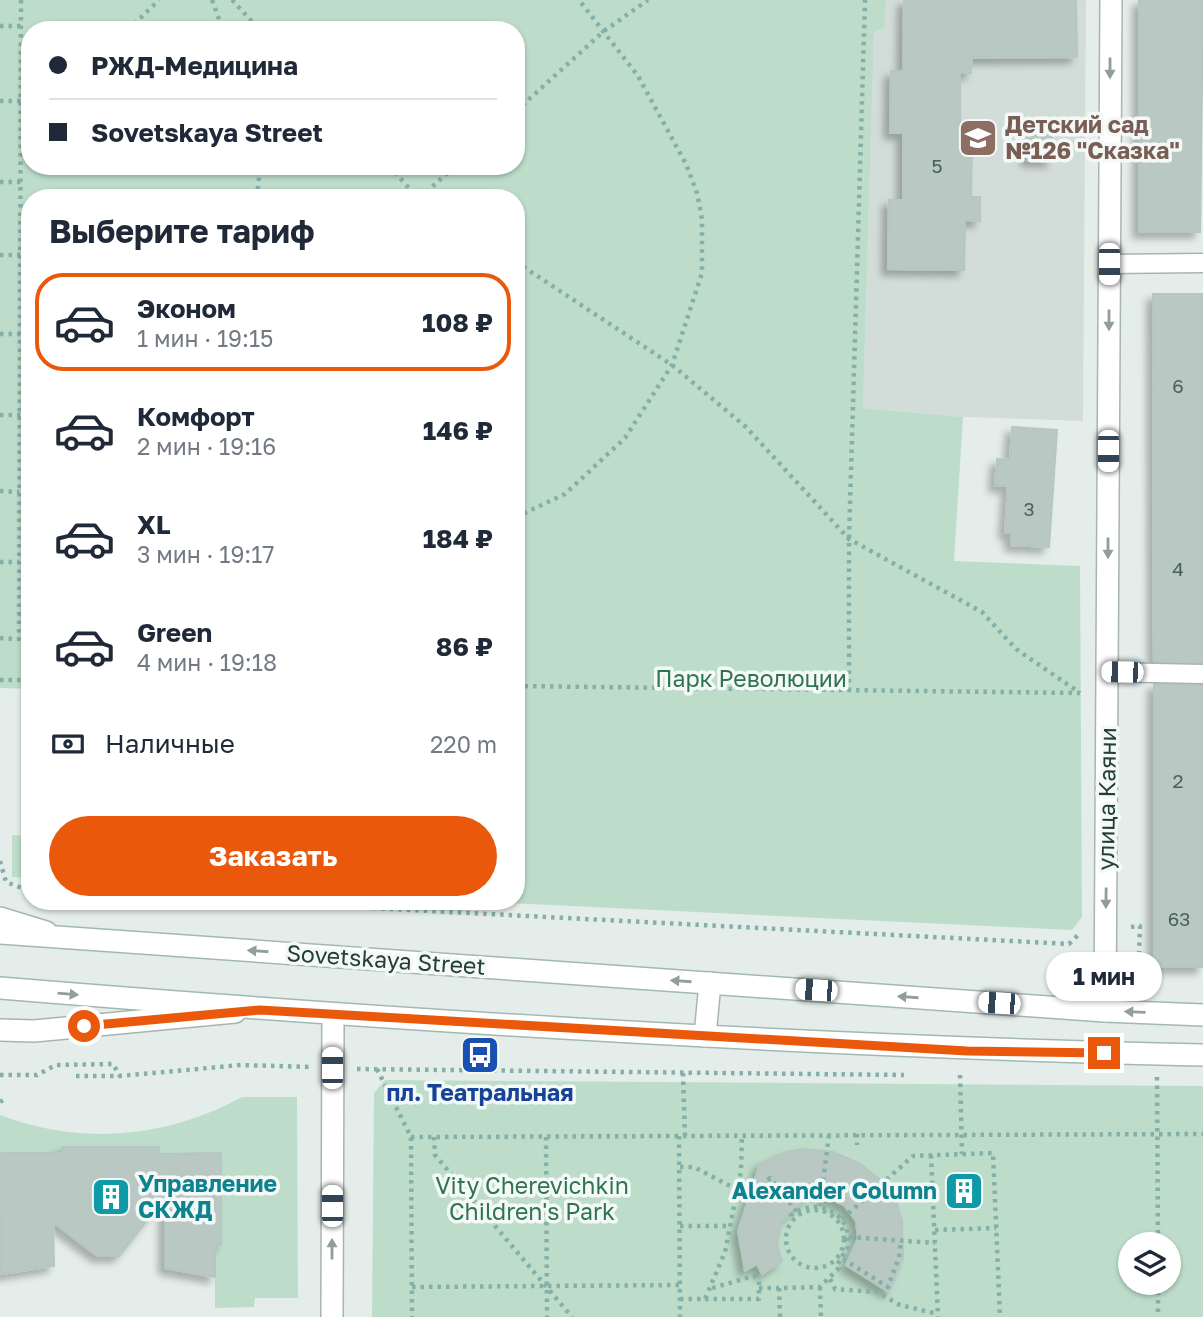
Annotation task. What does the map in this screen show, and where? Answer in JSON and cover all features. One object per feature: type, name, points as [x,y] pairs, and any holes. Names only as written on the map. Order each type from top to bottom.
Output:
[{"type":"main road","name":"улица Каяни","points":[[1105,1011],[1095,929],[1108,682],[1111,0]]},
{"type":"main road","points":[[0,918],[61,937]]},
{"type":"main road","points":[[0,933],[61,937]]},
{"type":"main road","name":"Sovetskaya Street","points":[[61,937],[1105,1011],[1203,1015]]},
{"type":"main road","points":[[705,1036],[710,983]]},
{"type":"main road","points":[[0,988],[260,1010],[967,1051],[1203,1055]]},
{"type":"main road","points":[[0,1030],[34,1031],[260,1010]]},
{"type":"main road","points":[[332,1317],[333,1014]]},
{"type":"lane","points":[[1109,264],[1203,263]]},
{"type":"lane","points":[[1108,682],[1203,674]]},
{"type":"path","points":[[0,638],[19,639],[21,0]]},
{"type":"path","points":[[137,21],[159,0]]},
{"type":"path","points":[[212,0],[220,21]]},
{"type":"path","points":[[232,0],[252,21]]},
{"type":"path","points":[[525,513],[565,494],[625,438],[672,365],[702,273],[702,219],[697,193],[667,126],[638,76],[579,0]]},
{"type":"path","points":[[525,103],[604,31],[648,0]]},
{"type":"path","points":[[849,691],[849,539],[865,0]]},
{"type":"path","points":[[0,26],[21,26]]},
{"type":"path","points":[[0,101],[21,101]]},
{"type":"path","points":[[397,175],[411,189]]},
{"type":"path","points":[[429,189],[445,175]]},
{"type":"path","points":[[0,182],[21,182]]},
{"type":"path","points":[[0,255],[20,255]]},
{"type":"path","points":[[525,268],[672,365],[746,427],[849,539],[982,612],[1016,649],[1080,693]]},
{"type":"path","points":[[0,334],[20,334]]},
{"type":"path","points":[[0,415],[20,415]]},
{"type":"path","points":[[0,491],[19,492]]},
{"type":"path","points":[[0,562],[19,562]]},
{"type":"path","points":[[0,680],[21,680]]},
{"type":"path","points":[[525,686],[1080,693],[1108,682]]},
{"type":"path","points":[[0,861],[6,882],[21,888]]},
{"type":"path","points":[[411,910],[1069,944],[1095,929],[1140,926],[1138,985],[1151,985]]},
{"type":"path","points":[[0,1075],[37,1075],[56,1065],[113,1063],[120,1076]]},
{"type":"path","points":[[76,1076],[120,1076],[241,1065],[905,1075]]},
{"type":"path","points":[[377,1069],[411,1137],[412,1317]]},
{"type":"path","points":[[680,1317],[683,1073]]},
{"type":"path","points":[[946,1075],[973,1075]]},
{"type":"path","points":[[960,1075],[962,1154]]},
{"type":"path","points":[[1144,1077],[1169,1077]]},
{"type":"path","points":[[1157,1077],[1158,1232]]},
{"type":"path","points":[[0,1102],[6,1098]]},
{"type":"path","points":[[705,1299],[725,1252],[741,1171],[743,1134]]},
{"type":"path","points":[[411,1137],[1203,1134]]},
{"type":"path","points":[[820,1206],[828,1135]]},
{"type":"path","points":[[857,1135],[858,1145]]},
{"type":"path","points":[[546,1137],[547,1317]]},
{"type":"path","points":[[434,1138],[435,1155],[572,1317]]},
{"type":"path","points":[[842,1219],[913,1156],[993,1153],[1000,1317]]},
{"type":"path","points":[[830,1279],[835,1289],[877,1292],[900,1305],[938,1316],[931,1155]]},
{"type":"path","points":[[680,1167],[694,1167],[751,1197],[770,1178],[797,1212]]},
{"type":"path","points":[[795,1219],[791,1215],[820,1206],[842,1219],[849,1237],[843,1259],[836,1263],[818,1268],[794,1259],[786,1243],[789,1226],[795,1219],[818,1210],[839,1223],[844,1239],[836,1263]]},
{"type":"path","points":[[680,1226],[730,1226]]},
{"type":"path","points":[[935,1230],[996,1228]]},
{"type":"path","points":[[849,1237],[935,1243]]},
{"type":"path","points":[[843,1259],[888,1287],[900,1257],[901,1242]]},
{"type":"path","points":[[759,1288],[820,1287],[839,1268],[836,1263]]},
{"type":"path","points":[[680,1299],[760,1299],[754,1276],[709,1289]]},
{"type":"path","points":[[412,1287],[680,1285]]},
{"type":"path","points":[[820,1287],[821,1317]]},
{"type":"path","points":[[779,1288],[780,1317]]},
{"type":"path","points":[[1158,1295],[1158,1317]]},
{"type":"shaded area","name":"Детский сад №126 \"Сказка\"","points":[[886,0],[1086,0],[1083,421],[963,417],[863,408],[874,32],[885,28]]},
{"type":"green space","name":"Парк Революции","points":[[0,0],[886,0],[885,28],[874,32],[863,408],[963,417],[954,561],[1080,566],[1082,917],[1072,930],[525,904],[525,189],[21,189],[21,689],[0,688]]},
{"type":"green space","points":[[12,835],[21,836],[21,878],[12,877]]},
{"type":"green space","name":"Vity Cherevichkin Children's Park","points":[[385,1080],[1203,1086],[1203,1317],[372,1317],[374,1093]]},
{"type":"green space","points":[[242,1097],[297,1097],[298,1298],[255,1298],[254,1307],[215,1308],[215,1245],[221,1244],[221,1153],[159,1154],[159,1147],[62,1147],[62,1153],[0,1153],[0,1115],[61,1131],[123,1133],[184,1121]]},
{"type":"building","points":[[904,0],[1076,0],[1077,57],[972,58],[971,73],[960,73],[960,135],[972,135],[971,197],[980,197],[980,221],[965,220],[964,270],[888,269],[889,200],[903,200],[903,133],[890,133],[891,71],[903,71]]},
{"type":"building","points":[[1139,0],[1203,0],[1200,232],[1139,232]]},
{"type":"building","points":[[1028,134],[1052,134],[1052,161],[1027,160]]},
{"type":"building","points":[[1153,294],[1203,294],[1203,663],[1154,662]]},
{"type":"building","points":[[1012,427],[1057,430],[1049,547],[1011,545],[1011,533],[1005,533],[1008,486],[995,486],[997,459],[1010,460]]},
{"type":"building","points":[[1154,684],[1203,685],[1203,967],[1154,967]]},
{"type":"building","name":"Управление СКЖД","points":[[62,1147],[159,1147],[159,1154],[221,1153],[221,1245],[215,1245],[215,1277],[165,1268],[165,1198],[119,1256],[98,1256],[53,1222],[54,1266],[1,1274],[0,1153],[62,1153]]},
{"type":"building","points":[[804,1149],[833,1152],[859,1163],[883,1182],[895,1199],[902,1220],[903,1258],[889,1292],[846,1265],[858,1238],[856,1221],[844,1205],[813,1191],[781,1222],[777,1245],[782,1261],[762,1274],[757,1264],[745,1271],[738,1231],[760,1164],[786,1152]]},
{"type":"place","name":"Детский сад №126 \"Сказка\"","points":[[978,138]]},
{"type":"place","name":"пл. Театральная","points":[[480,1055]]},
{"type":"place","name":"Alexander Column","points":[[964,1191]]},
{"type":"place","name":"Управление СКЖД","points":[[111,1197]]},
{"type":"route","points":[[84,1026],[260,1010],[967,1051],[1104,1053]]}]
